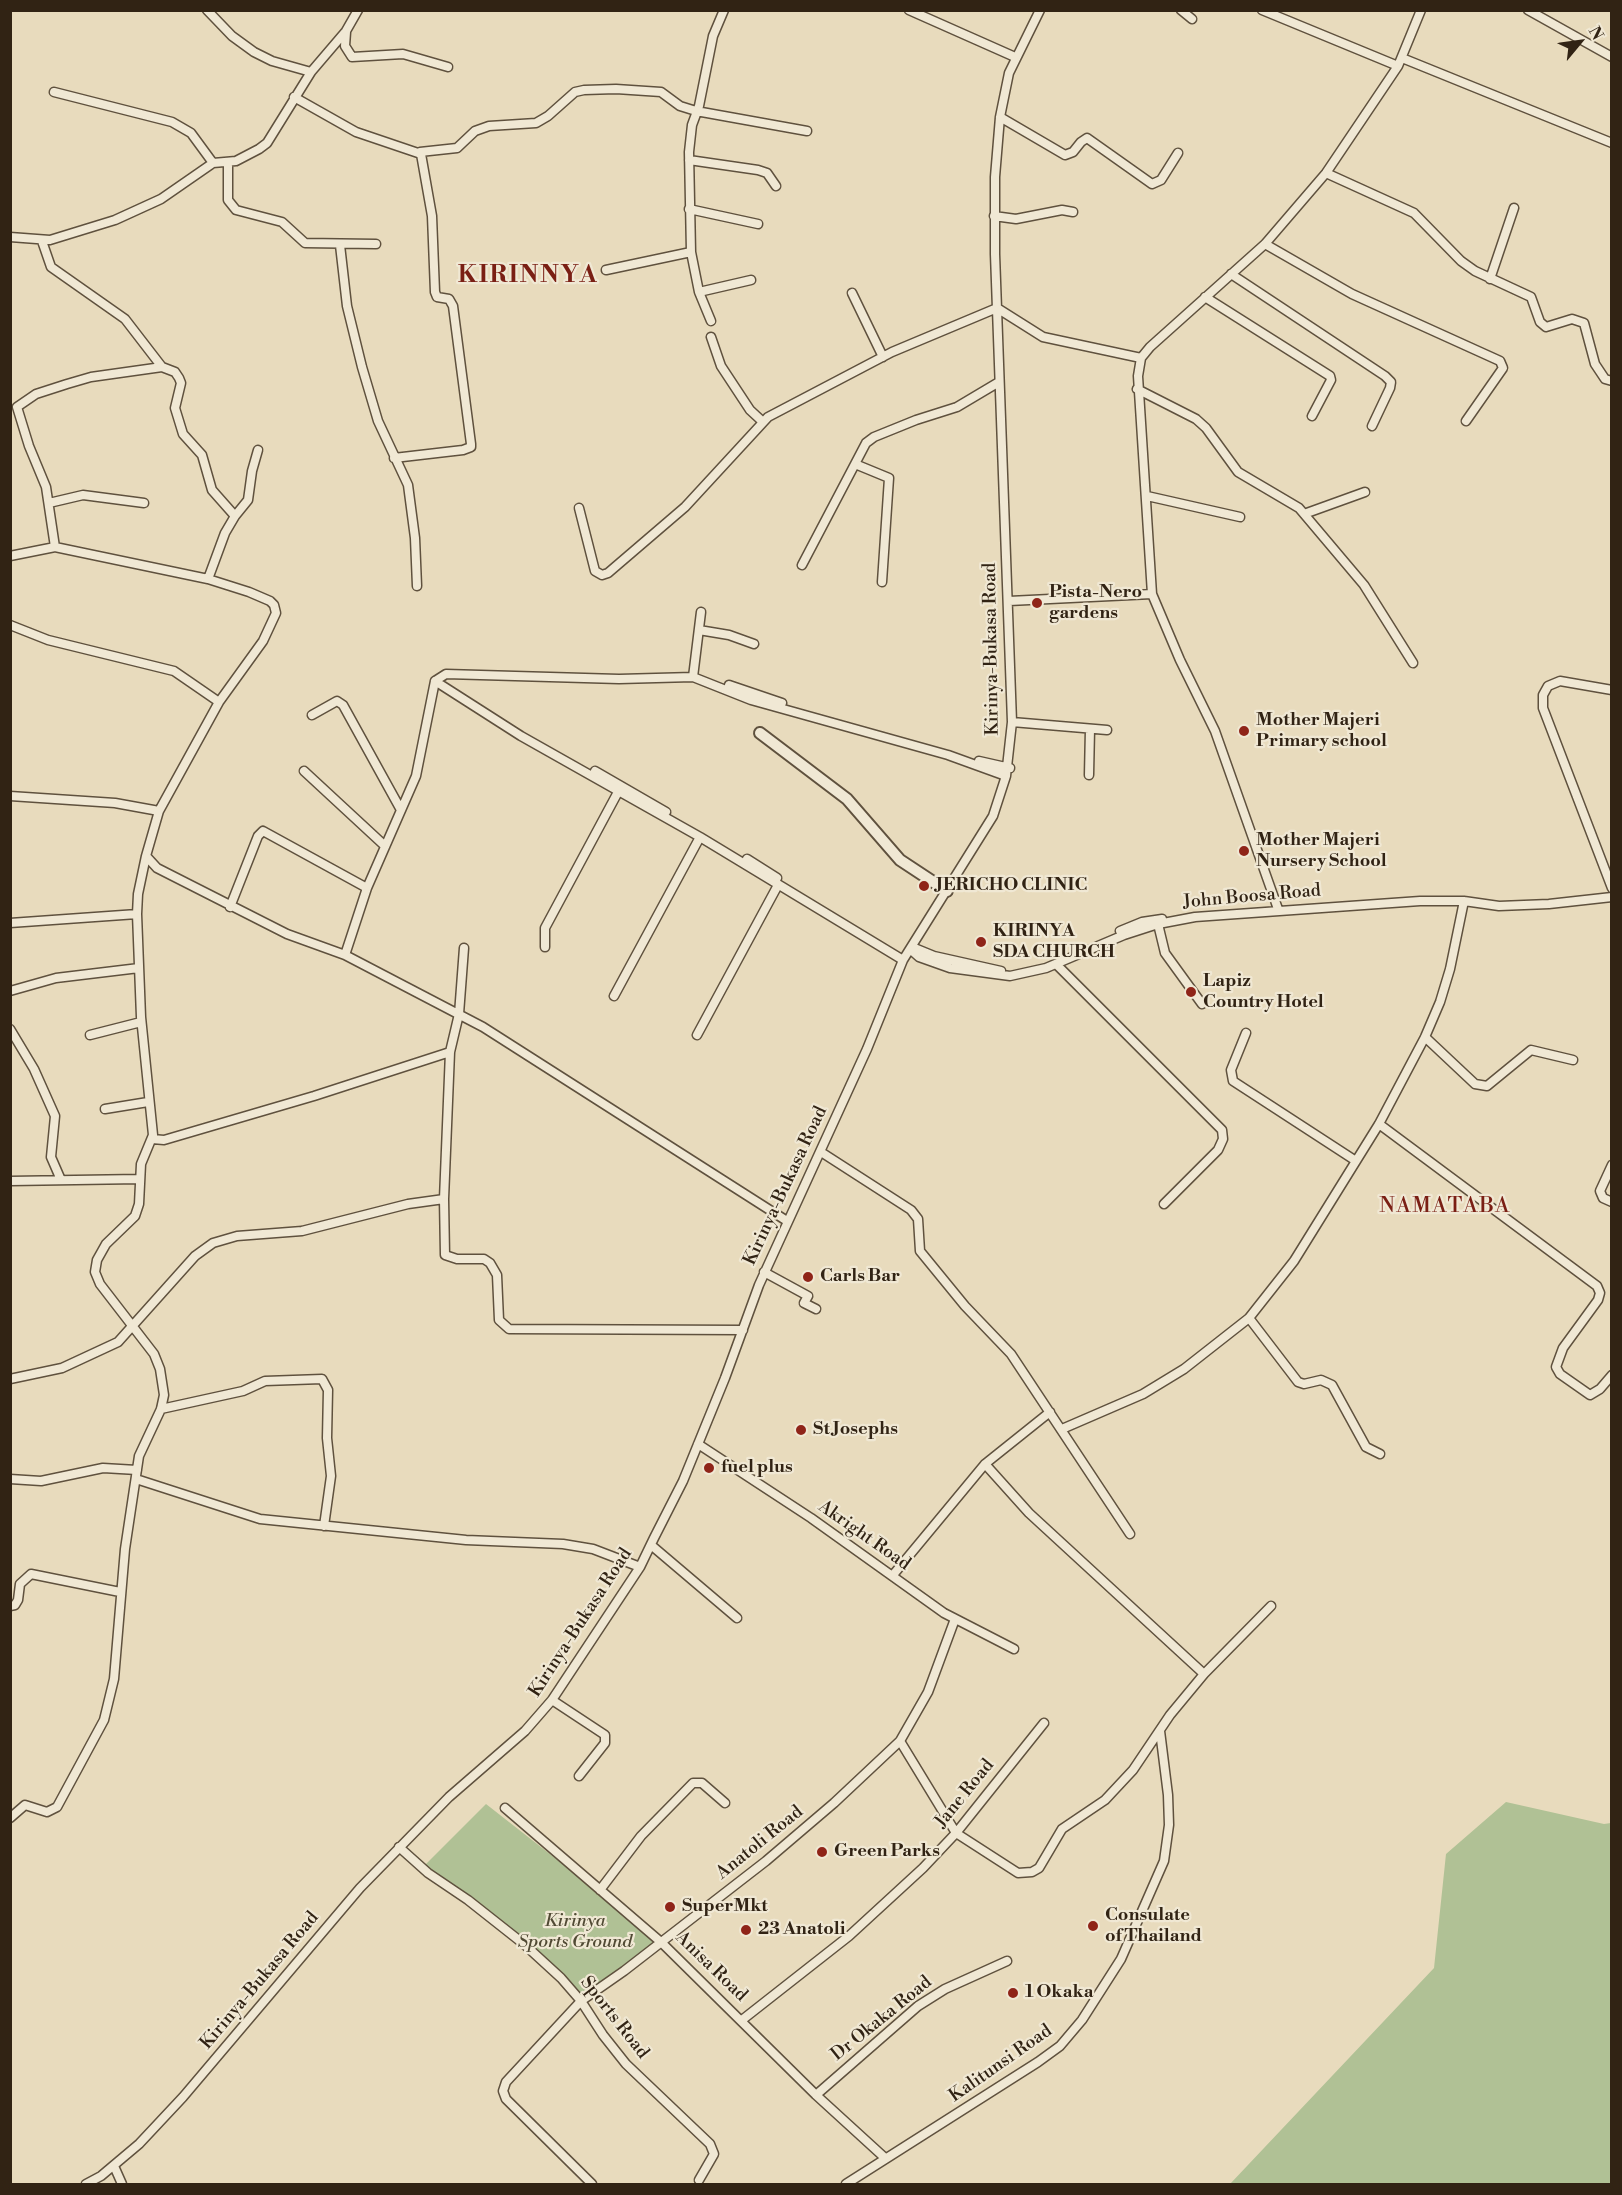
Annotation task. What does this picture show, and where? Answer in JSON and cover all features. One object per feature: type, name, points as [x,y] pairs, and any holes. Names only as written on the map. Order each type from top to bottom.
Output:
[{"type":"street","points":[[207,10],[232,36],[254,52],[272,61],[311,72]]},
{"type":"street","points":[[10,237],[42,241],[115,220],[147,206],[213,163],[228,163],[267,142],[311,72],[346,31],[358,10]]},
{"type":"street","points":[[711,321],[699,292],[691,252],[689,160],[692,124],[713,36],[724,10]]},
{"type":"street","points":[[909,10],[1015,57]]},
{"type":"street","name":"Kirinya-Bukasa Road","points":[[86,2184],[114,2166],[183,2097],[360,1888],[449,1797],[525,1731],[552,1700],[640,1567],[651,1545],[698,1444],[764,1272],[821,1152],[908,953],[993,816],[1008,772],[1012,722],[994,216],[1000,117],[1015,57],[1040,10]]},
{"type":"street","points":[[1181,10],[1192,19]]},
{"type":"street","points":[[1262,10],[1611,143]]},
{"type":"street","points":[[1278,909],[1215,731],[1180,660],[1152,594],[1147,496],[1137,389],[1141,358],[1150,347],[1265,244],[1326,173],[1400,62],[1421,10]]},
{"type":"street","points":[[1528,10],[1611,57]]},
{"type":"street","points":[[346,31],[346,50],[352,57],[403,54],[448,67]]},
{"type":"street","points":[[294,97],[356,132],[420,152],[457,148],[475,131],[489,126],[536,123],[548,117],[573,94],[584,90],[616,89],[661,92],[680,106],[696,111],[807,131]]},
{"type":"street","points":[[54,92],[172,122],[191,133],[213,163]]},
{"type":"street","points":[[1000,117],[1065,155],[1073,152],[1087,138],[1152,184],[1161,180],[1178,153]]},
{"type":"street","points":[[394,458],[463,450],[471,447],[453,306],[450,299],[437,297],[435,292],[432,216],[420,152]]},
{"type":"street","points":[[689,160],[758,170],[766,173],[776,186]]},
{"type":"street","points":[[228,163],[228,200],[236,210],[282,222],[305,243],[376,244]]},
{"type":"street","points":[[1326,173],[1414,213],[1461,261],[1490,279],[1531,297],[1540,322],[1546,327],[1572,319],[1584,322],[1595,364],[1605,379],[1611,381]]},
{"type":"street","points":[[1490,279],[1514,208]]},
{"type":"street","points":[[689,209],[758,224]]},
{"type":"street","points":[[994,216],[1016,219],[1062,210],[1073,212]]},
{"type":"street","points":[[42,241],[51,267],[128,322],[162,367],[174,372],[181,383],[175,408],[183,434],[202,455],[212,490],[235,516]]},
{"type":"street","points":[[1265,244],[1352,294],[1500,360],[1503,368],[1467,422]]},
{"type":"street","points":[[340,245],[347,306],[362,367],[378,422],[408,485],[416,538],[417,586]]},
{"type":"street","points":[[606,270],[691,252]]},
{"type":"street","points":[[1231,274],[1391,382],[1372,426]]},
{"type":"street","points":[[699,292],[751,280]]},
{"type":"street","points":[[852,294],[883,357]]},
{"type":"street","points":[[1205,297],[1330,376],[1331,380],[1312,416]]},
{"type":"street","points":[[579,508],[596,571],[602,575],[608,573],[685,507],[763,422],[775,412],[883,357],[997,308],[1043,337],[1141,358]]},
{"type":"street","points":[[711,337],[727,375],[750,410],[763,422]]},
{"type":"street","points":[[55,547],[42,473],[17,411],[19,404],[36,394],[91,377],[162,367]]},
{"type":"street","points":[[802,565],[866,443],[873,437],[957,407],[999,382]]},
{"type":"street","points":[[1137,389],[1196,419],[1206,428],[1238,472],[1292,503],[1304,514],[1331,549],[1358,577],[1413,663]]},
{"type":"street","points":[[208,579],[235,516],[246,504],[250,495],[252,471],[258,450]]},
{"type":"street","points":[[855,464],[889,478],[882,582]]},
{"type":"street","points":[[1304,514],[1365,492]]},
{"type":"street","points":[[49,503],[92,495],[144,503]]},
{"type":"street","points":[[1147,496],[1240,517]]},
{"type":"street","points":[[10,556],[55,547],[208,579],[270,601],[276,613],[254,655],[219,702],[159,811],[146,856],[138,894],[137,914],[141,1022],[152,1140],[141,1164],[135,1216],[106,1244],[97,1260],[94,1272],[154,1354],[160,1369],[164,1395],[161,1409],[142,1444],[136,1475],[120,1592],[114,1679],[104,1720],[57,1807],[47,1812],[25,1805],[10,1818]]},
{"type":"street","points":[[1009,601],[1152,594]]},
{"type":"street","points":[[693,677],[701,612]]},
{"type":"street","points":[[10,625],[48,640],[174,671],[219,702]]},
{"type":"street","points":[[699,630],[729,635],[754,644]]},
{"type":"street","points":[[345,956],[367,888],[416,776],[435,681],[446,674],[619,679],[693,677],[751,700],[1008,772]]},
{"type":"street","points":[[703,674],[791,706],[1008,772]]},
{"type":"street","points":[[435,681],[618,792],[700,837],[778,885],[908,953]]},
{"type":"street","points":[[1611,690],[1560,681],[1548,686],[1543,695],[1543,708],[1611,888]]},
{"type":"street","points":[[312,715],[337,701],[343,705],[401,810]]},
{"type":"street","points":[[1012,722],[1107,730]]},
{"type":"street","points":[[1089,775],[1090,729]]},
{"type":"street","points":[[760,734],[846,799],[890,852],[947,891]]},
{"type":"street","points":[[304,771],[385,846]]},
{"type":"street","points":[[595,771],[908,953]]},
{"type":"street","points":[[545,947],[545,928],[618,792]]},
{"type":"street","points":[[10,796],[121,803],[159,811]]},
{"type":"street","points":[[230,907],[258,836],[263,831],[367,888]]},
{"type":"street","points":[[614,996],[700,837]]},
{"type":"street","points":[[146,856],[157,868],[230,907],[287,934],[345,956],[459,1014],[642,1126],[787,1221]]},
{"type":"street","points":[[697,1035],[778,885]]},
{"type":"street","name":"John Boosa Road","points":[[908,953],[930,961],[984,974],[1028,974],[1113,939],[1158,924],[1195,917],[1278,909],[1420,901],[1464,901],[1499,906],[1549,904],[1611,897]]},
{"type":"street","name":"John Boosa Road","points":[[908,953],[934,956],[1004,972],[1050,962],[1142,922],[1218,911],[1336,901]]},
{"type":"street","points":[[1062,1429],[1143,1394],[1174,1376],[1249,1318],[1294,1261],[1379,1124],[1425,1037],[1440,1002],[1450,969],[1464,901]]},
{"type":"street","points":[[10,923],[137,914]]},
{"type":"street","points":[[1158,924],[1165,953],[1202,1004]]},
{"type":"street","points":[[464,948],[459,1014],[450,1052],[443,1252],[449,1257],[483,1259],[490,1263],[497,1275],[499,1320],[509,1329],[743,1330]]},
{"type":"street","points":[[1056,964],[1222,1130],[1223,1139],[1218,1150],[1164,1204]]},
{"type":"street","points":[[10,991],[56,978],[139,968]]},
{"type":"street","points":[[90,1035],[141,1022]]},
{"type":"street","points":[[10,1029],[33,1069],[55,1116],[51,1157],[61,1180]]},
{"type":"street","points":[[1246,1033],[1231,1070],[1233,1081],[1356,1161]]},
{"type":"street","points":[[1425,1037],[1475,1084],[1487,1086],[1531,1050],[1574,1060]]},
{"type":"street","points":[[152,1140],[164,1140],[314,1096],[450,1052]]},
{"type":"street","points":[[105,1108],[148,1102]]},
{"type":"street","points":[[1379,1124],[1598,1286],[1600,1293],[1598,1300],[1563,1348],[1556,1367],[1560,1374],[1590,1395],[1600,1389],[1611,1375]]},
{"type":"street","points":[[821,1152],[911,1209],[918,1219],[920,1251],[965,1306],[1011,1354],[1130,1534]]},
{"type":"street","points":[[1611,1165],[1600,1191],[1603,1198],[1611,1203]]},
{"type":"street","points":[[10,1181],[140,1179]]},
{"type":"street","points":[[10,1379],[69,1365],[112,1346],[133,1328],[195,1256],[204,1248],[226,1238],[302,1231],[408,1204],[444,1198]]},
{"type":"street","points":[[764,1272],[808,1296],[804,1302],[816,1309]]},
{"type":"street","points":[[1249,1318],[1298,1382],[1304,1384],[1321,1380],[1332,1385],[1362,1440],[1370,1451],[1380,1454]]},
{"type":"street","points":[[161,1409],[243,1391],[265,1381],[322,1379],[328,1390],[327,1438],[331,1476],[324,1526]]},
{"type":"street","points":[[893,1575],[985,1464],[1050,1412]]},
{"type":"street","name":"Akright Road","points":[[698,1444],[955,1619],[1014,1649]]},
{"type":"street","points":[[985,1464],[1029,1513],[1204,1674]]},
{"type":"street","points":[[10,1479],[41,1481],[103,1468],[136,1475],[260,1519],[466,1540],[562,1544],[593,1549],[640,1567]]},
{"type":"street","points":[[651,1545],[736,1618]]},
{"type":"street","points":[[10,1606],[15,1605],[18,1600],[20,1584],[31,1574],[120,1592]]},
{"type":"street","points":[[900,1741],[956,1833],[1018,1873],[1032,1872],[1039,1868],[1062,1829],[1105,1800],[1133,1770],[1204,1674],[1271,1606]]},
{"type":"street","name":"Anatoli Road","points":[[592,2184],[506,2099],[503,2091],[506,2082],[580,2001],[662,1942],[795,1837],[900,1741],[928,1692],[955,1619]]},
{"type":"street","points":[[552,1700],[605,1735],[605,1743],[579,1776]]},
{"type":"street","name":"Jane Road","points":[[742,2020],[872,1916],[956,1833],[1044,1723]]},
{"type":"street","name":"Kalitunsi Road","points":[[852,2183],[885,2158],[922,2138],[1051,2052],[1070,2035],[1101,1992],[1121,1959],[1164,1860],[1168,1832],[1168,1795],[1160,1731]]},
{"type":"street","points":[[600,1890],[641,1836],[693,1783],[702,1783],[725,1803]]},
{"type":"street","name":"Anisa Road","points":[[505,1808],[662,1942],[816,2096],[885,2158]]},
{"type":"street","name":"Sports Road","points":[[399,1847],[428,1873],[468,1900],[525,1945],[580,2001],[603,2036],[626,2064],[712,2148],[710,2163],[699,2180]]},
{"type":"street","name":"Dr Okaka Road","points":[[816,2096],[918,2006],[945,1989],[1007,1961]]},
{"type":"street","points":[[114,2166],[122,2184]]},
{"type":"green space","points":[[1506,1802],[1604,1824],[1611,1823],[1611,2184],[1230,2184],[1434,1968],[1446,1854]]},
{"type":"green space","name":"Kirinya Sports Ground","points":[[486,1804],[661,1941],[576,1998],[515,1937],[423,1867]]},
{"type":"place","name":"Pista-Nero gardens","points":[[1037,603]]},
{"type":"place","name":"Mother Majeri Primary school","points":[[1244,731]]},
{"type":"place","name":"Mother Majeri Nursery School","points":[[1244,851]]},
{"type":"place","name":"JERICHO CLINIC","points":[[924,886]]},
{"type":"place","name":"KIRINYA SDA CHURCH","points":[[981,942]]},
{"type":"place","name":"Lapiz Country Hotel","points":[[1191,992]]},
{"type":"place","name":"Carls Bar","points":[[808,1277]]},
{"type":"place","name":"St Josephs","points":[[801,1430]]},
{"type":"place","name":"fuel plus","points":[[709,1468]]},
{"type":"place","name":"Green Parks","points":[[822,1852]]},
{"type":"place","name":"SuperMkt","points":[[670,1907]]},
{"type":"place","name":"Consulate of Thailand","points":[[1093,1926]]},
{"type":"place","name":"23 Anatoli","points":[[746,1930]]},
{"type":"place","name":"1 Okaka","points":[[1013,1993]]},
{"type":"district","name":"KIRINNYA","points":[[528,276]]},
{"type":"district","name":"NAMATABA","points":[[1445,1207]]}]
